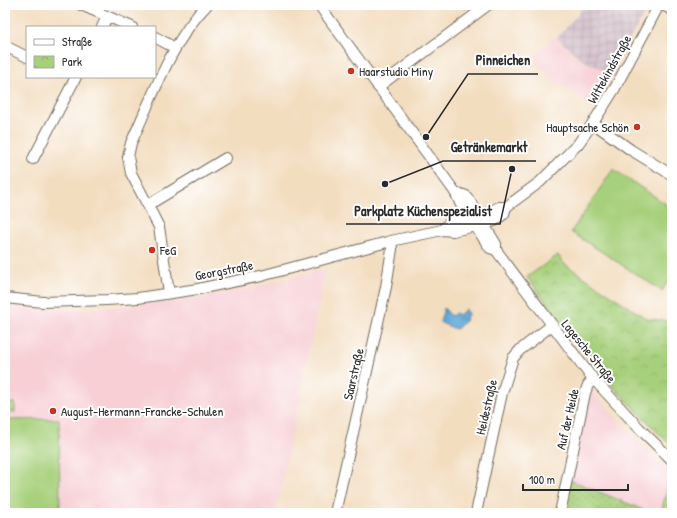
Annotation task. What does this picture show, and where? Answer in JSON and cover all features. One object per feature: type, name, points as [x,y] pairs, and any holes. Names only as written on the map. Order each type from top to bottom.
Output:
[{"type":"street","points":[[81,5],[130,26]]},
{"type":"street","points":[[169,293],[159,227],[131,173],[128,157],[131,143],[175,48],[207,5]]},
{"type":"street","name":"Lagesche Straße","points":[[319,5],[455,192],[458,200],[496,244],[496,250],[552,325],[594,379],[639,428],[672,460]]},
{"type":"street","points":[[378,87],[488,5]]},
{"type":"street","name":"Wittekindstraße","points":[[477,221],[494,221],[504,214],[506,207],[540,182],[578,144],[593,124],[615,88],[659,5]]},
{"type":"street","points":[[663,5],[672,10]]},
{"type":"street","points":[[102,26],[107,17]]},
{"type":"street","points":[[156,38],[175,48]]},
{"type":"street","points":[[5,46],[26,56]]},
{"type":"street","points":[[33,159],[72,78]]},
{"type":"street","points":[[593,124],[631,150],[672,175]]},
{"type":"street","points":[[148,204],[226,158]]},
{"type":"street","name":"Georgstraße","points":[[5,298],[62,302],[107,300],[169,293],[260,276],[390,241],[442,230],[453,231],[477,221]]},
{"type":"street","name":"Saarstraße","points":[[335,513],[386,287],[392,249],[390,241]]},
{"type":"street","name":"Heidestraße","points":[[476,513],[502,393],[513,358],[520,350],[552,325]]},
{"type":"street","name":"Auf der Heide","points":[[560,513],[585,393],[588,386],[594,379]]},
{"type":"shaded area","points":[[583,5],[649,5],[611,73],[582,60],[557,38],[578,14]]},
{"type":"shaded area","points":[[556,36],[571,52],[582,60],[611,73],[595,106],[554,82],[534,56]]},
{"type":"shaded area","points":[[326,269],[276,513],[5,513],[5,307],[56,310],[101,308],[197,298],[249,289]]},
{"type":"shaded area","points":[[589,389],[643,446],[671,472],[661,513],[651,513],[570,480]]},
{"type":"green space","points":[[613,169],[672,208],[672,276],[662,291],[571,232]]},
{"type":"green space","points":[[558,255],[563,263],[647,319],[672,321],[672,447],[620,394],[574,339],[527,277]]},
{"type":"green space","points":[[5,403],[15,403],[15,412],[5,412]]},
{"type":"green space","points":[[59,419],[60,513],[5,513],[5,420]]},
{"type":"green space","points":[[671,472],[672,513],[661,513]]},
{"type":"green space","points":[[570,480],[651,513],[563,513]]},
{"type":"water","points":[[444,308],[451,316],[456,313],[459,315],[466,309],[468,314],[465,321],[456,329],[440,322]]},
{"type":"place","name":"Haarstudio Miny","points":[[351,71]]},
{"type":"place","name":"Hauptsache Schön","points":[[637,127]]},
{"type":"place","name":"Pinneichen","points":[[426,137]]},
{"type":"place","name":"Parkplatz Küchenspezialist","points":[[512,169]]},
{"type":"place","name":"Getränkemarkt","points":[[385,184]]},
{"type":"place","name":"FeG","points":[[152,250]]},
{"type":"place","name":"August-Hermann-Francke-Schulen","points":[[53,411]]}]
